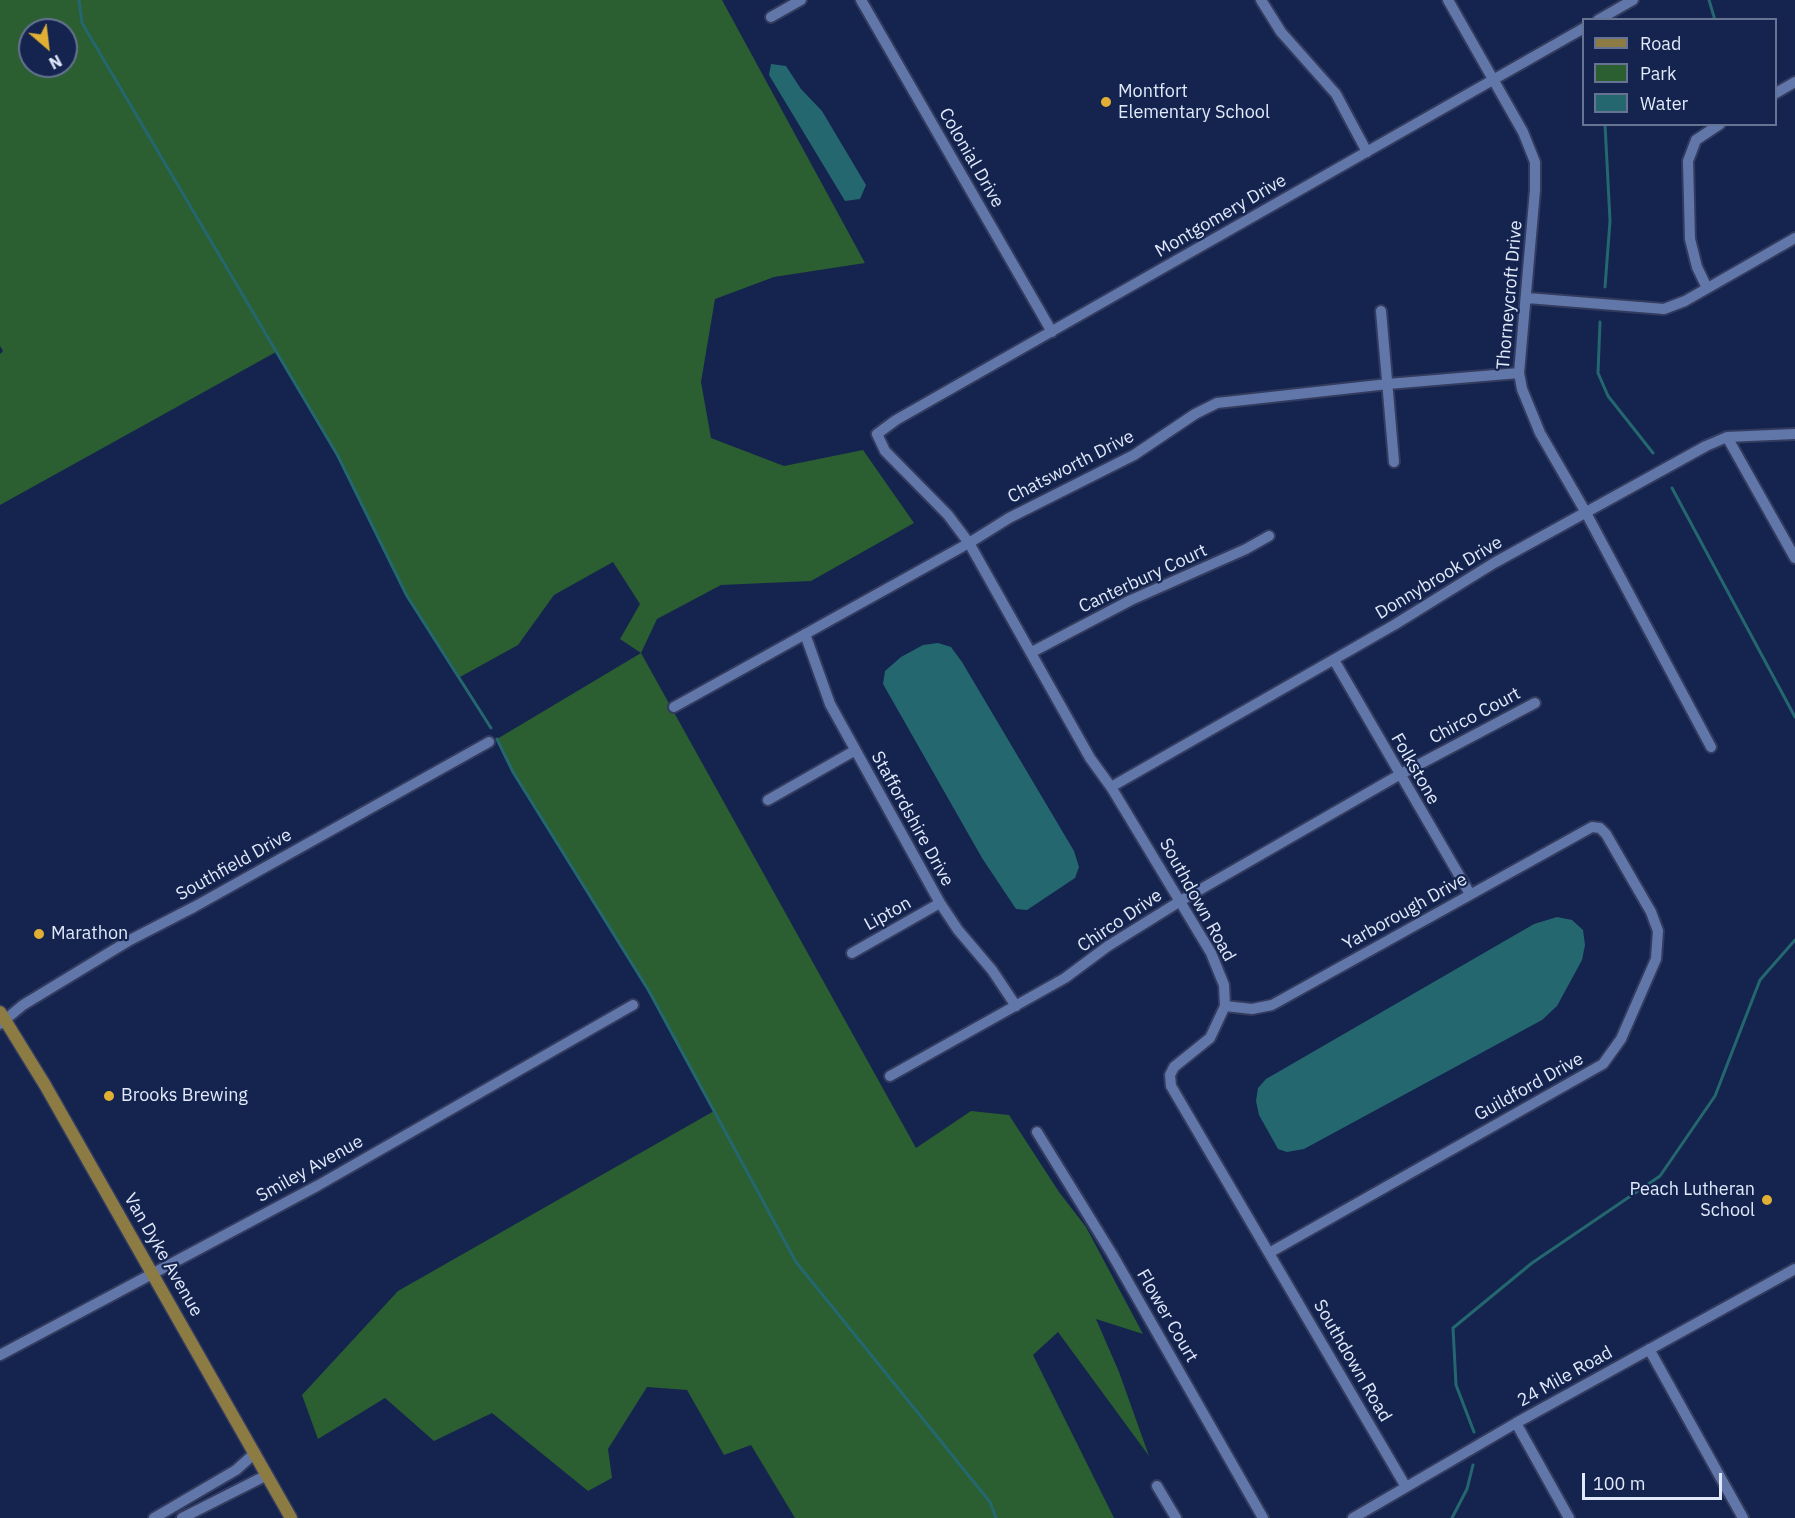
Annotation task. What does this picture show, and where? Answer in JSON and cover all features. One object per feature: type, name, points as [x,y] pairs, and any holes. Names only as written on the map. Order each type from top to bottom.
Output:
[{"type":"main road","name":"Van Dyke Avenue","points":[[2,1019],[152,1273],[291,1518]]},
{"type":"street","points":[[771,17],[801,0]]},
{"type":"street","name":"Colonial Drive","points":[[861,0],[1052,332]]},
{"type":"street","points":[[1261,0],[1281,32],[1336,94],[1367,152]]},
{"type":"street","name":"Thorneycroft Drive","points":[[1448,0],[1523,132],[1535,162],[1527,298],[1519,373],[1532,418],[1586,511],[1711,747]]},
{"type":"street","points":[[1602,18],[1633,0]]},
{"type":"street","name":"Montgomery Drive","points":[[878,434],[896,420],[1582,29]]},
{"type":"street","points":[[1777,92],[1795,82]]},
{"type":"street","points":[[1707,288],[1697,267],[1690,239],[1688,161],[1696,140],[1717,126]]},
{"type":"street","points":[[1527,298],[1653,310],[1674,306],[1795,238]]},
{"type":"street","points":[[1381,311],[1394,462]]},
{"type":"street","name":"Chatsworth Drive","points":[[674,706],[969,543],[1009,518],[1134,455],[1195,414],[1217,403],[1388,384],[1519,373]]},
{"type":"street","name":"Southdown Road","points":[[878,434],[879,444],[948,515],[969,543],[1090,758],[1111,787],[1182,900],[1218,968],[1226,1006],[1210,1038],[1179,1061],[1169,1079],[1179,1102],[1406,1487]]},
{"type":"street","name":"Donnybrook Drive","points":[[1111,787],[1334,660],[1586,511],[1706,446],[1727,437],[1795,434]]},
{"type":"street","points":[[1727,437],[1795,558]]},
{"type":"street","name":"Canterbury Court","points":[[1032,652],[1131,600],[1246,549],[1269,536]]},
{"type":"street","name":"Staffordshire Drive","points":[[805,633],[830,704],[854,751],[940,903],[958,930],[992,970],[1016,1006]]},
{"type":"street","name":"Folkstone","points":[[1334,660],[1470,894]]},
{"type":"street","name":"Chirco Court","points":[[1399,775],[1535,703]]},
{"type":"street","name":"Southfield Drive","points":[[2,1019],[130,940],[194,907],[489,742]]},
{"type":"street","points":[[768,800],[854,751]]},
{"type":"street","name":"Chirco Drive","points":[[890,1076],[1065,978],[1108,946],[1182,900],[1399,775]]},
{"type":"street","name":"Yarborough Drive","points":[[1226,1006],[1252,1009],[1272,1005],[1587,828],[1596,826]]},
{"type":"street","name":"Guildford Drive","points":[[1269,1253],[1596,1069],[1613,1053],[1656,959],[1659,939],[1651,912],[1606,834],[1596,826]]},
{"type":"street","name":"Lipton","points":[[852,953],[940,903]]},
{"type":"street","name":"Smiley Avenue","points":[[0,1355],[317,1186],[633,1005]]},
{"type":"street","name":"Flower Court","points":[[1037,1132],[1112,1254],[1263,1518]]},
{"type":"street","name":"24 Mile Road","points":[[1353,1518],[1516,1423],[1795,1269]]},
{"type":"street","points":[[1649,1349],[1743,1518]]},
{"type":"street","points":[[1516,1423],[1569,1518]]},
{"type":"street","points":[[154,1518],[236,1470],[255,1453]]},
{"type":"street","points":[[182,1518],[267,1474]]},
{"type":"street","points":[[1158,1486],[1176,1518]]},
{"type":"green space","points":[[0,0],[722,0],[865,263],[774,277],[715,299],[701,382],[711,438],[784,466],[863,450],[914,523],[811,581],[721,585],[657,619],[641,653],[620,639],[640,604],[613,562],[554,595],[518,645],[460,677],[407,596],[338,456],[276,352],[0,505],[0,354],[3,351],[0,346]]},
{"type":"green space","points":[[641,653],[916,1148],[971,1111],[1009,1115],[1059,1192],[1086,1227],[1143,1334],[1096,1319],[1119,1372],[1149,1456],[1058,1332],[1033,1355],[1114,1518],[795,1518],[751,1445],[724,1455],[687,1390],[647,1387],[608,1449],[612,1478],[588,1491],[492,1413],[434,1441],[385,1398],[318,1439],[302,1395],[398,1291],[714,1111],[649,991],[513,772],[497,739]]},
{"type":"water","points":[[771,64],[786,66],[801,89],[822,111],[866,185],[860,199],[845,201],[769,75]]},
{"type":"water","points":[[938,643],[951,647],[962,662],[1074,851],[1079,867],[1075,878],[1027,910],[1016,909],[982,858],[883,684],[885,671],[901,657],[923,645]]},
{"type":"water","points":[[1557,917],[1572,920],[1583,930],[1585,945],[1582,960],[1557,1006],[1542,1020],[1304,1149],[1287,1152],[1278,1149],[1259,1115],[1256,1101],[1258,1088],[1266,1079],[1534,924]]},
{"type":"waterway","points":[[79,0],[82,23],[338,456],[407,596],[491,728]]},
{"type":"waterway","points":[[1709,0],[1714,18]]},
{"type":"waterway","points":[[1605,126],[1610,221],[1605,287]]},
{"type":"waterway","points":[[1600,322],[1598,373],[1608,396],[1653,453]]},
{"type":"waterway","points":[[1672,488],[1795,717]]},
{"type":"waterway","points":[[497,739],[513,772],[649,991],[796,1262],[990,1502],[996,1518]]},
{"type":"waterway","points":[[1474,1432],[1456,1385],[1453,1328],[1532,1263],[1660,1176],[1715,1096],[1760,980],[1795,940]]},
{"type":"waterway","points":[[1452,1518],[1467,1489],[1473,1465]]},
{"type":"place","name":"Montfort Elementary School","points":[[1106,102]]},
{"type":"place","name":"Marathon","points":[[39,934]]},
{"type":"place","name":"Brooks Brewing","points":[[109,1096]]},
{"type":"place","name":"Peach Lutheran School","points":[[1767,1200]]}]
